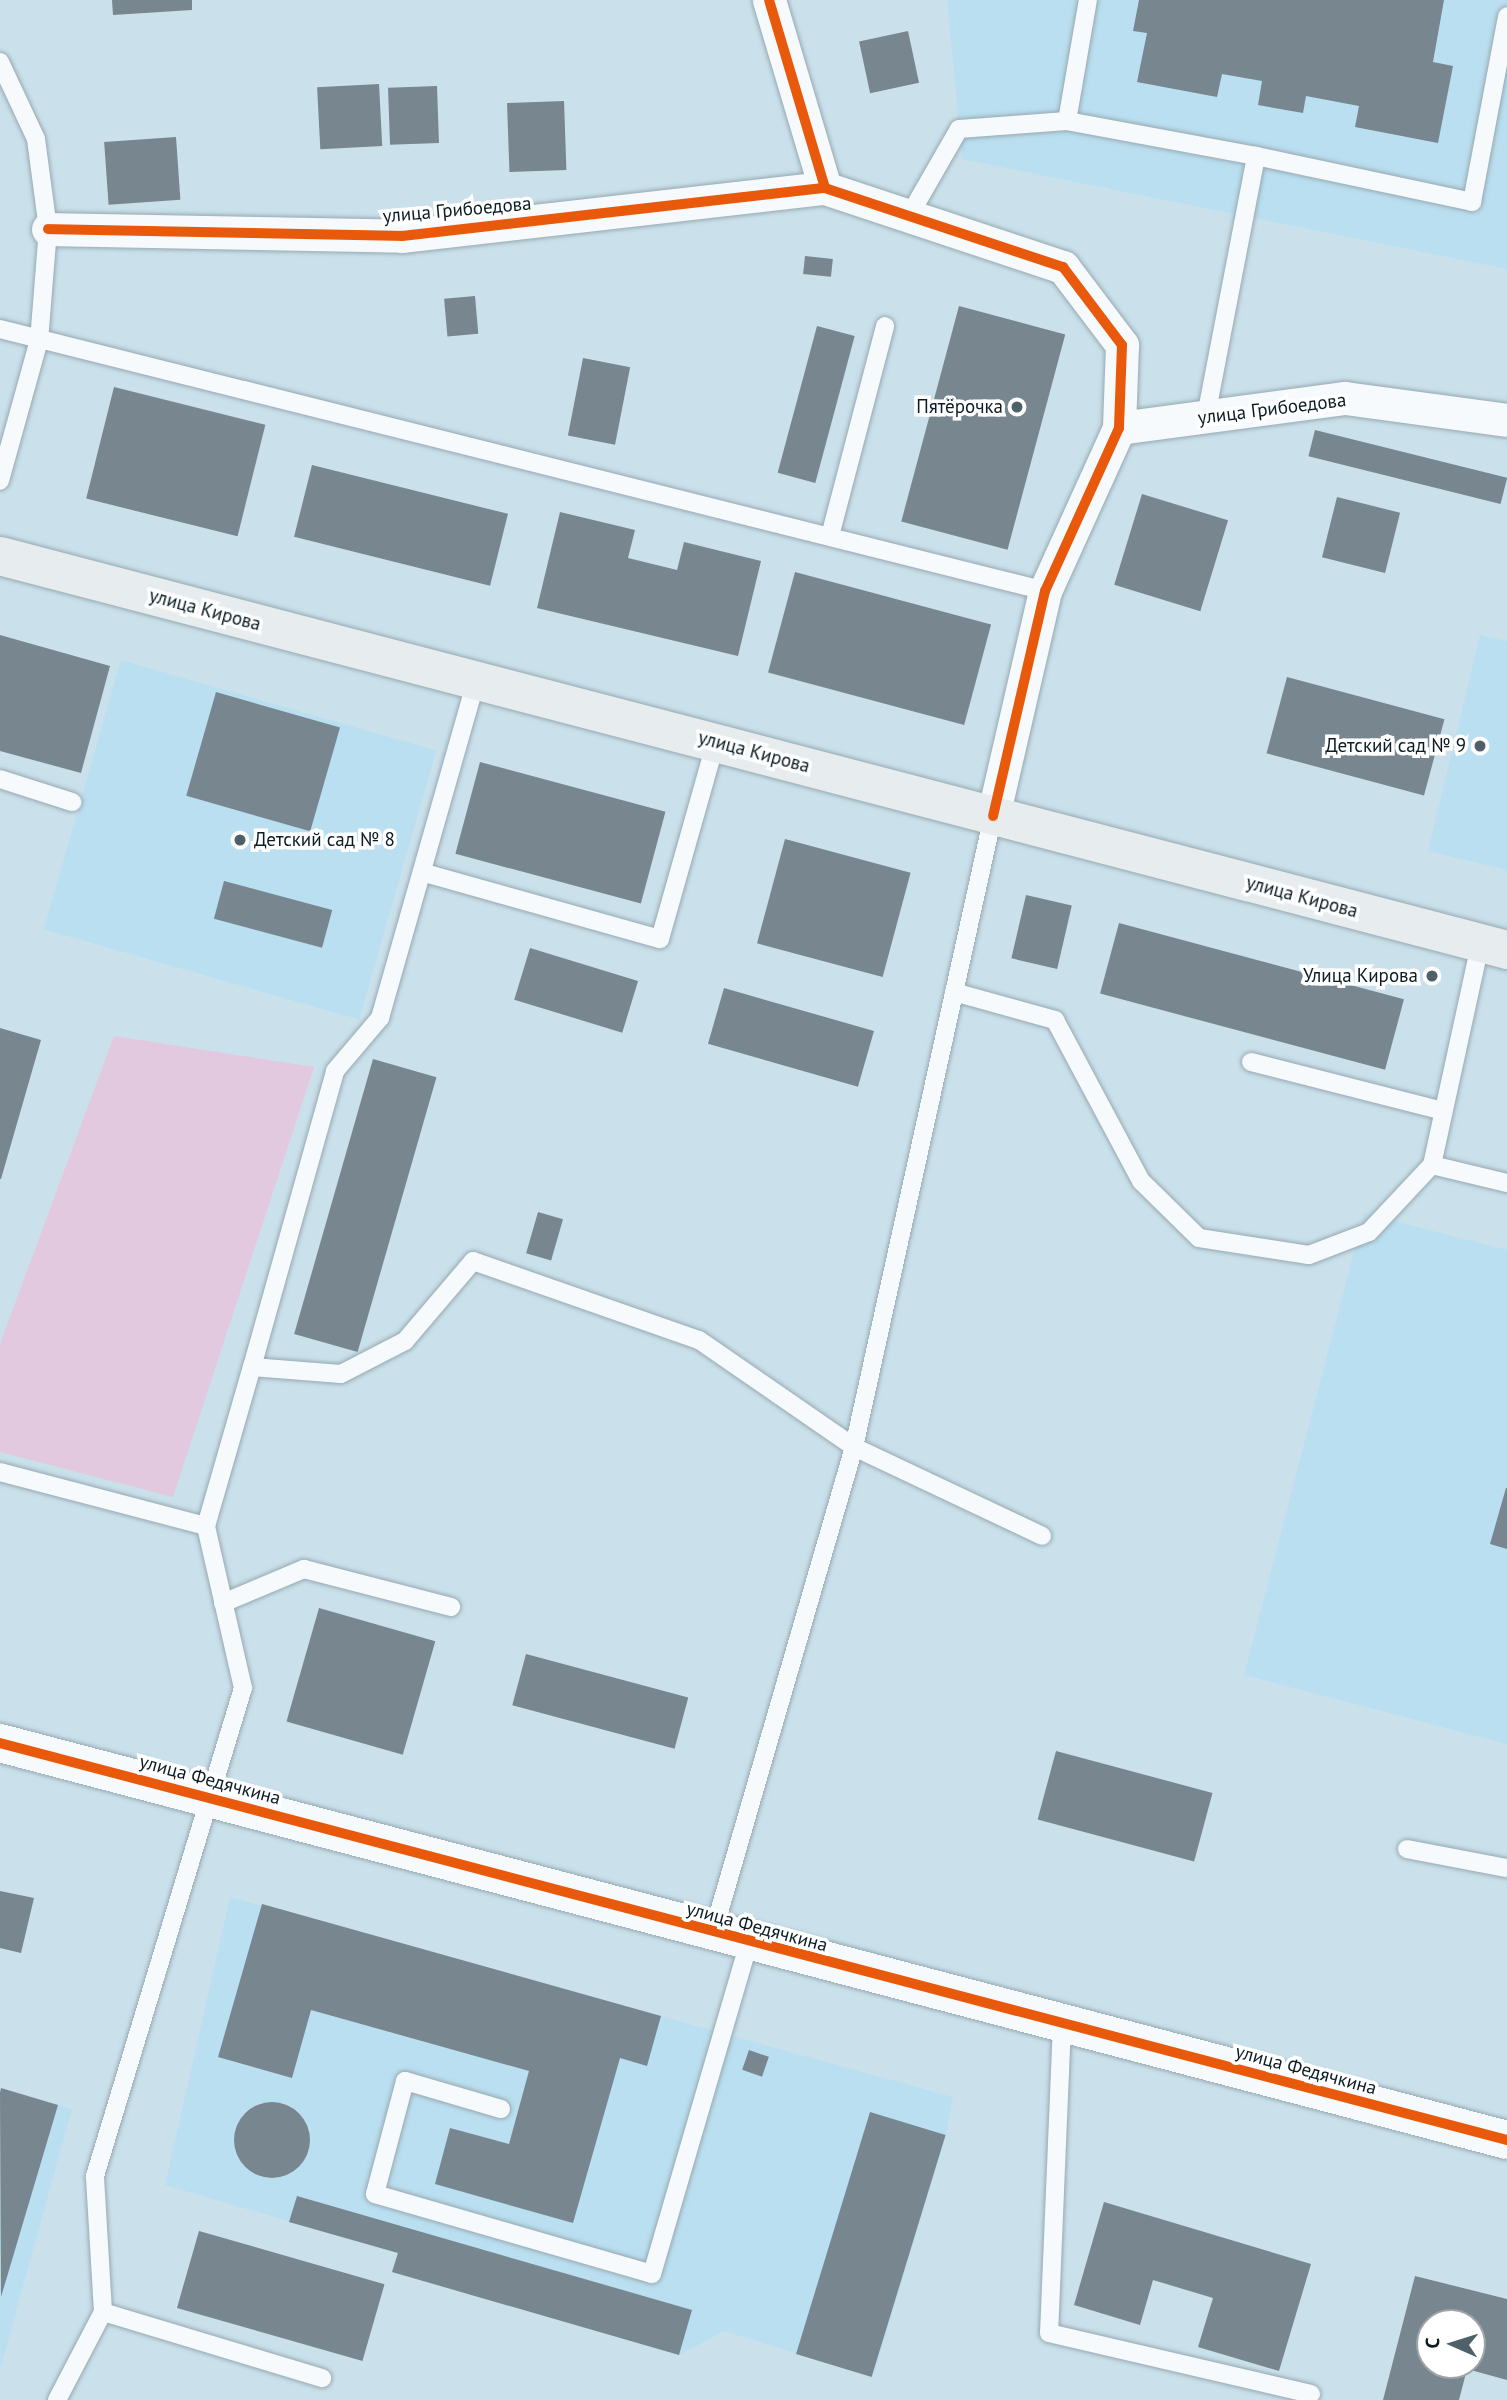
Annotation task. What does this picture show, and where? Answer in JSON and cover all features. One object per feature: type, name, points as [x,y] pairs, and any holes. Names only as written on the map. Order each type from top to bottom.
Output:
[{"type":"main road","name":"улица Кирова","points":[[0,556],[477,678],[1494,947]]},
{"type":"street","points":[[769,0],[825,188],[1063,267],[1122,345],[1119,428],[1045,591],[993,816]]},
{"type":"street","name":"улица Грибоедова","points":[[48,229],[402,236],[825,188]]},
{"type":"street","name":"улица Грибоедова","points":[[1119,428],[1345,398],[1507,420]]},
{"type":"street","name":"улица Федячкина","points":[[0,1743],[731,1938],[1507,2140]]},
{"type":"lane","points":[[1067,121],[1087,0]]},
{"type":"lane","points":[[909,216],[960,129],[1067,121],[1256,156],[1472,202],[1507,16]]},
{"type":"lane","points":[[0,62],[36,139],[48,229],[39,340],[0,481]]},
{"type":"lane","points":[[1206,416],[1256,156]]},
{"type":"lane","points":[[830,536],[885,326]]},
{"type":"lane","points":[[0,329],[1045,591]]},
{"type":"lane","points":[[57,2400],[103,2312],[95,2176],[212,1799],[243,1689],[205,1526],[335,1071],[380,1018],[425,873],[477,678]]},
{"type":"lane","points":[[425,873],[660,939],[716,741]]},
{"type":"lane","points":[[0,779],[72,802]]},
{"type":"lane","points":[[501,2109],[405,2081],[375,2194],[652,2274],[731,1938],[854,1447],[993,816]]},
{"type":"lane","points":[[954,992],[1055,1020],[1141,1181],[1199,1238],[1309,1255],[1369,1232],[1432,1165],[1439,1110],[1494,947]]},
{"type":"lane","points":[[1251,1062],[1439,1110]]},
{"type":"lane","points":[[1432,1165],[1507,1183]]},
{"type":"lane","points":[[252,1367],[341,1374],[405,1341],[473,1261],[699,1340],[854,1447],[1042,1536]]},
{"type":"lane","points":[[0,1472],[205,1526]]},
{"type":"lane","points":[[223,1602],[304,1569],[451,1607]]},
{"type":"lane","points":[[1407,1849],[1507,1868]]},
{"type":"lane","points":[[1062,2024],[1049,2333],[1311,2395]]},
{"type":"lane","points":[[103,2312],[322,2378]]},
{"type":"shaded area","points":[[947,0],[1507,0],[1507,269],[962,159]]},
{"type":"shaded area","name":"Детский сад № 9","points":[[1480,635],[1507,641],[1507,870],[1428,851]]},
{"type":"shaded area","name":"Детский сад № 8","points":[[121,660],[436,750],[359,1020],[44,929]]},
{"type":"shaded area","points":[[114,1036],[314,1067],[173,1497],[0,1452],[0,1344]]},
{"type":"shaded area","points":[[1364,1213],[1507,1250],[1507,1744],[1244,1675]]},
{"type":"shaded area","points":[[230,1897],[953,2097],[946,2135],[873,2377],[724,2331],[679,2355],[392,2272],[397,2253],[165,2185]]},
{"type":"shaded area","points":[[0,2089],[72,2109],[0,2370]]},
{"type":"building","points":[[112,0],[192,0],[192,10],[113,15]]},
{"type":"building","points":[[1139,0],[1444,0],[1433,62],[1453,66],[1438,143],[1355,127],[1359,106],[1306,96],[1303,113],[1258,105],[1262,81],[1222,74],[1217,97],[1137,82],[1147,33],[1133,31]]},
{"type":"building","points":[[908,31],[919,83],[870,93],[859,41]]},
{"type":"building","points":[[379,84],[382,146],[320,149],[317,87]]},
{"type":"building","points":[[437,86],[439,143],[390,145],[388,88]]},
{"type":"building","points":[[564,101],[566,170],[509,172],[507,103]]},
{"type":"building","points":[[176,137],[180,200],[109,205],[104,142]]},
{"type":"building","points":[[805,256],[833,259],[831,277],[803,274]]},
{"type":"building","points":[[475,296],[478,334],[447,337],[444,299]]},
{"type":"building","points":[[959,306],[1065,334],[1008,550],[901,521]]},
{"type":"building","points":[[817,326],[855,336],[815,483],[778,473]]},
{"type":"building","points":[[583,358],[630,367],[615,445],[568,436]]},
{"type":"building","points":[[114,387],[265,425],[238,536],[86,499]]},
{"type":"building","points":[[1315,430],[1507,478],[1501,504],[1308,456]]},
{"type":"building","points":[[312,465],[508,514],[490,586],[294,537]]},
{"type":"building","points":[[1142,494],[1228,520],[1200,611],[1114,585]]},
{"type":"building","points":[[1337,497],[1400,513],[1385,573],[1322,557]]},
{"type":"building","points":[[560,512],[635,530],[628,558],[677,570],[684,542],[761,561],[738,656],[537,608]]},
{"type":"building","points":[[795,572],[991,625],[964,725],[768,672]]},
{"type":"building","points":[[0,635],[110,666],[81,773],[0,751]]},
{"type":"building","points":[[1287,677],[1444,719],[1424,795],[1267,753]]},
{"type":"building","points":[[216,692],[340,728],[310,831],[186,796]]},
{"type":"building","points":[[480,762],[665,812],[641,903],[455,854]]},
{"type":"building","points":[[785,839],[911,873],[883,977],[757,943]]},
{"type":"building","points":[[224,881],[332,910],[322,948],[214,919]]},
{"type":"building","points":[[1026,895],[1072,906],[1057,969],[1011,958]]},
{"type":"building","points":[[1119,923],[1404,999],[1385,1070],[1100,994]]},
{"type":"building","points":[[530,948],[638,981],[622,1033],[514,1000]]},
{"type":"building","points":[[724,988],[874,1031],[858,1087],[708,1044]]},
{"type":"building","points":[[0,1028],[41,1040],[1,1179],[0,1179]]},
{"type":"building","points":[[373,1059],[436,1077],[358,1352],[294,1334]]},
{"type":"building","points":[[538,1212],[563,1219],[551,1261],[526,1253]]},
{"type":"building","points":[[1507,1488],[1507,1549],[1490,1544]]},
{"type":"building","points":[[319,1608],[435,1641],[403,1755],[286,1721]]},
{"type":"building","points":[[526,1654],[688,1697],[675,1749],[512,1705]]},
{"type":"building","points":[[1056,1751],[1212,1793],[1194,1862],[1038,1820]]},
{"type":"building","points":[[0,1891],[34,1898],[21,1953],[0,1948]]},
{"type":"building","points":[[262,1904],[661,2016],[647,2066],[620,2058],[573,2223],[435,2184],[450,2128],[509,2144],[529,2071],[311,2010],[292,2078],[218,2057]]},
{"type":"building","points":[[749,2050],[769,2057],[762,2077],[742,2070]]},
{"type":"building","points":[[1,2088],[58,2105],[1,2297],[0,2093]]},
{"type":"building","points":[[272,2102],[286,2105],[299,2113],[307,2126],[310,2140],[307,2154],[299,2167],[286,2175],[272,2178],[258,2175],[245,2167],[237,2154],[234,2140],[237,2126],[245,2113],[258,2105]]},
{"type":"building","points":[[870,2112],[946,2135],[872,2377],[796,2354]]},
{"type":"building","points":[[297,2196],[692,2310],[679,2355],[392,2272],[398,2253],[289,2222]]},
{"type":"building","points":[[1104,2202],[1311,2264],[1279,2371],[1198,2347],[1213,2298],[1153,2280],[1140,2325],[1074,2305]]},
{"type":"building","points":[[199,2231],[385,2284],[362,2361],[177,2308]]},
{"type":"building","points":[[1415,2276],[1507,2299],[1507,2380],[1486,2374],[1486,2309],[1416,2309],[1416,2379],[1464,2379],[1459,2400],[1383,2400]]},
{"type":"cycle path","points":[[769,0],[825,188],[1063,267],[1122,345],[1119,428],[1045,591],[993,816]]},
{"type":"cycle path","points":[[48,229],[402,236],[825,188]]},
{"type":"cycle path","points":[[0,1743],[1507,2140]]},
{"type":"place","name":"Пятёрочка","points":[[1017,407]]},
{"type":"place","name":"Детский сад № 9","points":[[1480,746]]},
{"type":"place","name":"Детский сад № 8","points":[[240,840]]},
{"type":"place","name":"Улица Кирова","points":[[1432,976]]}]
